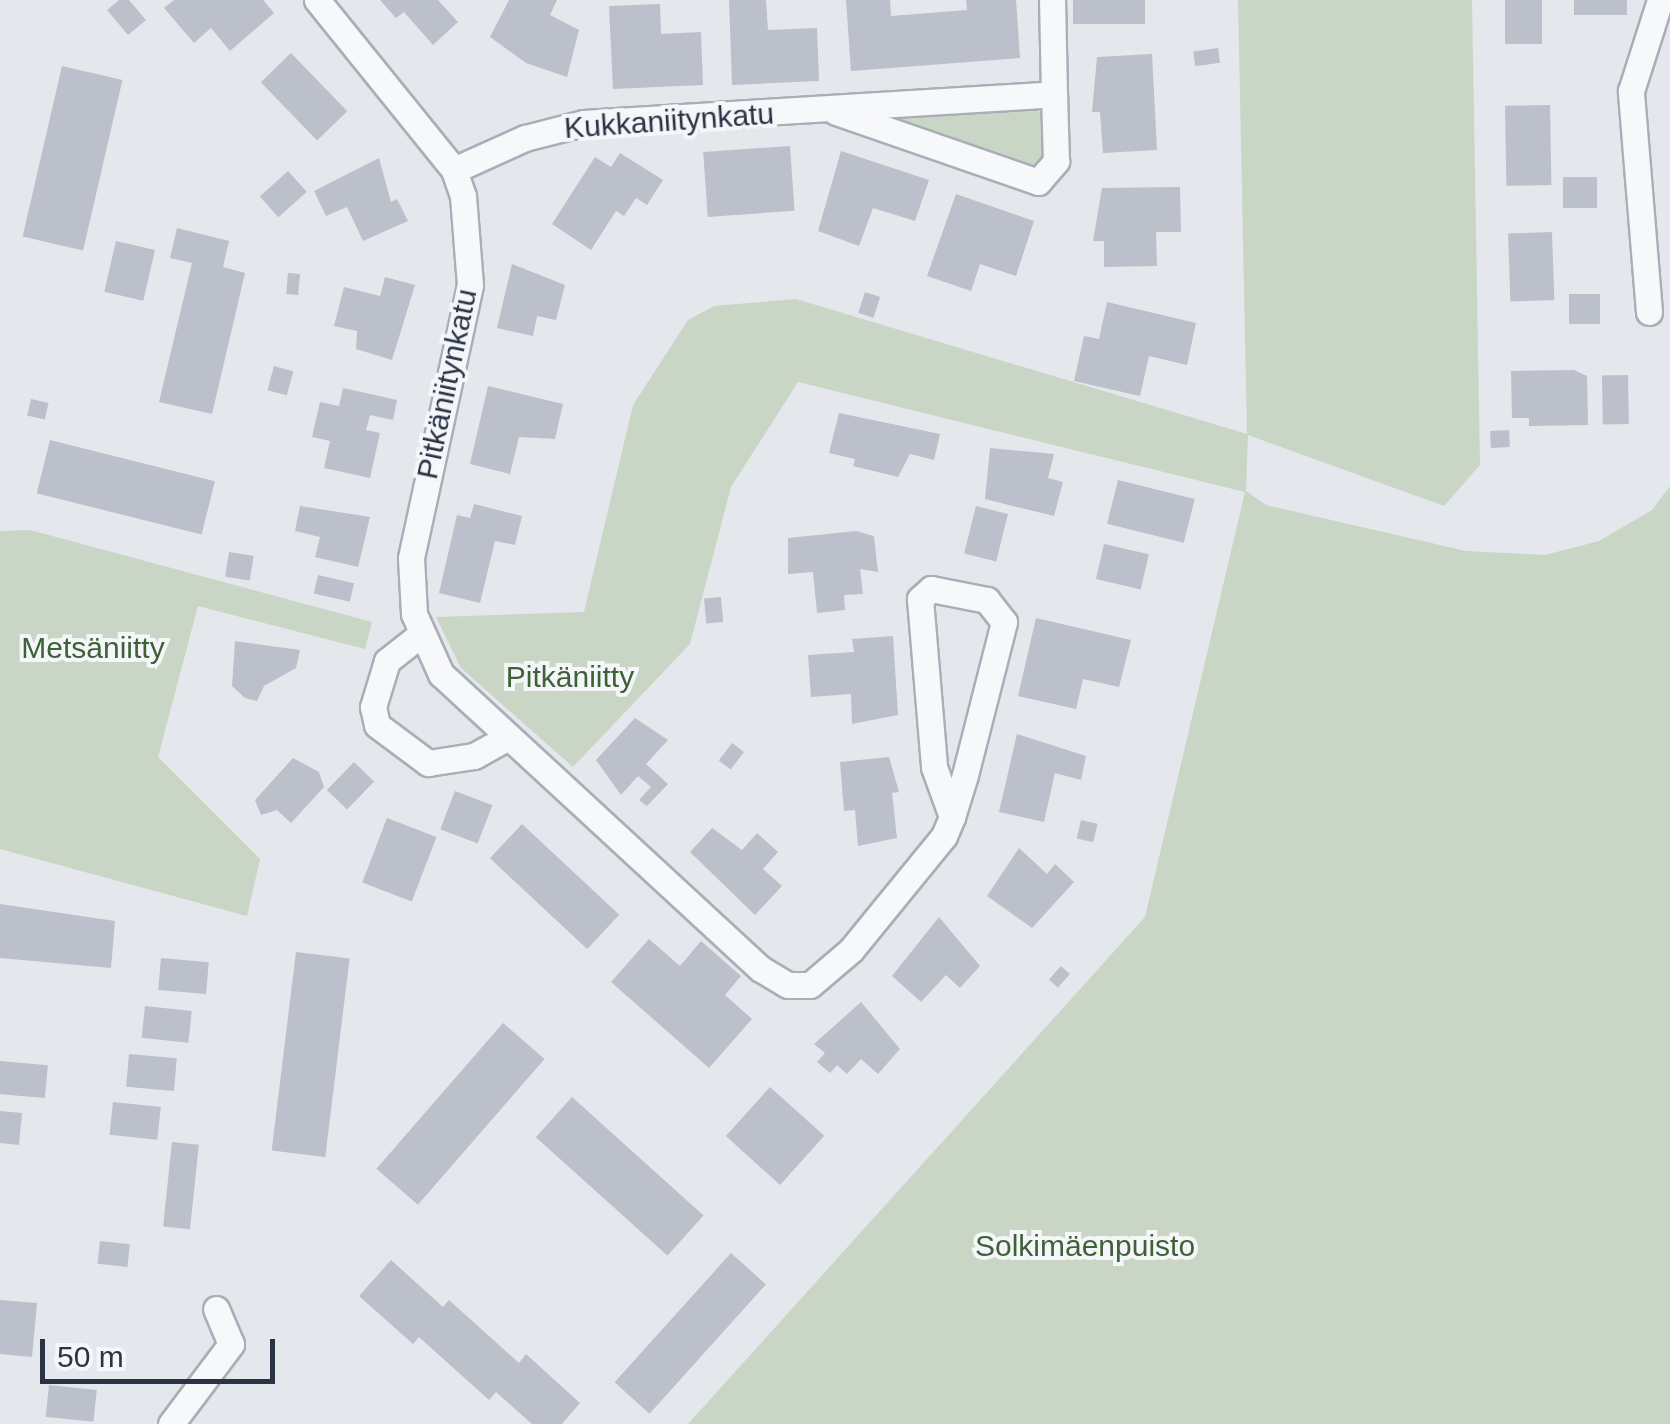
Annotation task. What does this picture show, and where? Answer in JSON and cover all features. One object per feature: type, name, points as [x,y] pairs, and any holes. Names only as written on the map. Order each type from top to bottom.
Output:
[{"type":"street","name":"Pitkäniitynkatu","points":[[316,0],[454,170],[470,241],[470,285],[410,558],[420,635],[441,674],[716,930],[788,984],[823,978],[935,852],[952,817],[1004,622],[987,600],[932,589],[920,598],[934,766],[952,817]]},
{"type":"street","name":"Kukkaniitynkatu","points":[[834,110],[1038,182],[1056,161],[1052,0]]},
{"type":"street","points":[[1648,312],[1631,90],[1660,0]]},
{"type":"street","name":"Kukkaniitynkatu","points":[[454,170],[525,138],[584,123],[1054,94]]},
{"type":"street","points":[[420,635],[387,662],[373,707],[377,725],[428,763],[474,756],[506,738]]},
{"type":"street","points":[[171,1424],[231,1344],[216,1309]]},
{"type":"green space","points":[[1238,0],[1472,0],[1480,465],[1444,506],[1248,435],[1246,491],[1266,505],[1466,551],[1545,555],[1599,541],[1652,510],[1670,486],[1670,1424],[688,1424],[1145,917],[1245,492],[798,382],[731,487],[690,644],[573,767],[461,668],[436,617],[584,612],[633,405],[688,320],[714,306],[796,299],[1247,434]]},
{"type":"green space","points":[[1032,104],[1043,116],[1045,162],[1030,170],[892,119]]},
{"type":"green space","name":"Metsäniitty","points":[[30,530],[372,622],[365,649],[198,606],[158,757],[260,859],[247,916],[0,849],[0,531]]},
{"type":"building","points":[[119,0],[129,0],[146,20],[128,35],[107,10]]},
{"type":"building","points":[[174,0],[263,0],[274,13],[230,51],[211,28],[194,43],[164,8]]},
{"type":"building","points":[[380,0],[438,0],[458,22],[433,45],[404,12],[396,18]]},
{"type":"building","points":[[509,0],[557,0],[550,15],[579,30],[567,77],[526,63],[490,37]]},
{"type":"building","points":[[729,0],[766,0],[768,30],[817,28],[819,81],[732,85]]},
{"type":"building","points":[[846,0],[890,0],[891,16],[967,10],[966,0],[1016,0],[1020,58],[851,71]]},
{"type":"building","points":[[1073,0],[1145,0],[1145,24],[1073,24]]},
{"type":"building","points":[[1505,0],[1542,0],[1542,44],[1505,44]]},
{"type":"building","points":[[1574,0],[1627,0],[1627,15],[1574,15]]},
{"type":"building","points":[[660,4],[661,34],[701,32],[703,85],[613,89],[609,6]]},
{"type":"building","points":[[1218,48],[1220,63],[1195,66],[1193,51]]},
{"type":"building","points":[[291,53],[347,111],[317,140],[261,82]]},
{"type":"building","points":[[1152,54],[1157,150],[1103,153],[1100,112],[1092,112],[1097,57]]},
{"type":"building","points":[[62,66],[122,80],[83,250],[23,237]]},
{"type":"building","points":[[1550,105],[1551,185],[1506,186],[1505,106]]},
{"type":"building","points":[[790,146],[795,211],[708,217],[703,152]]},
{"type":"building","points":[[841,151],[929,180],[915,221],[873,208],[859,246],[818,231]]},
{"type":"building","points":[[620,153],[663,180],[647,205],[636,198],[624,216],[616,211],[591,250],[552,224],[595,157],[611,167]]},
{"type":"building","points":[[379,158],[391,202],[397,199],[408,221],[363,241],[347,207],[326,216],[314,191]]},
{"type":"building","points":[[288,171],[307,192],[278,217],[260,196]]},
{"type":"building","points":[[1563,177],[1597,177],[1597,208],[1563,208]]},
{"type":"building","points":[[1180,187],[1181,232],[1156,232],[1157,266],[1104,267],[1104,241],[1093,241],[1102,188]]},
{"type":"building","points":[[956,194],[1034,221],[1016,276],[980,264],[971,291],[927,276]]},
{"type":"building","points":[[177,228],[229,241],[223,267],[245,273],[212,414],[159,402],[192,263],[170,258]]},
{"type":"building","points":[[1552,232],[1554,300],[1510,301],[1508,234]]},
{"type":"building","points":[[116,241],[155,250],[143,301],[104,292]]},
{"type":"building","points":[[512,264],[565,285],[556,320],[537,316],[533,336],[497,328]]},
{"type":"building","points":[[288,273],[300,274],[298,295],[286,294]]},
{"type":"building","points":[[385,277],[415,285],[392,360],[356,349],[357,331],[334,326],[344,287],[380,296]]},
{"type":"building","points":[[865,292],[880,297],[873,318],[858,313]]},
{"type":"building","points":[[1569,294],[1600,294],[1600,324],[1569,324]]},
{"type":"building","points":[[1107,302],[1196,323],[1187,365],[1149,356],[1140,396],[1074,381],[1084,336],[1099,339]]},
{"type":"building","points":[[274,366],[293,371],[287,395],[268,390]]},
{"type":"building","points":[[1574,370],[1587,376],[1588,425],[1529,426],[1529,418],[1512,418],[1511,371]]},
{"type":"building","points":[[1602,375],[1628,375],[1629,424],[1603,424]]},
{"type":"building","points":[[488,386],[563,404],[555,439],[519,437],[510,474],[470,464]]},
{"type":"building","points":[[343,388],[397,400],[393,420],[370,415],[366,430],[380,433],[370,478],[324,468],[330,441],[312,437],[320,402],[339,406]]},
{"type":"building","points":[[31,399],[49,403],[45,420],[27,416]]},
{"type":"building","points":[[839,413],[940,434],[934,460],[910,454],[898,477],[853,466],[855,459],[829,453]]},
{"type":"building","points":[[1509,430],[1510,447],[1491,448],[1490,431]]},
{"type":"building","points":[[50,440],[215,481],[202,534],[37,493]]},
{"type":"building","points":[[990,448],[1054,454],[1048,478],[1063,482],[1054,516],[985,499]]},
{"type":"building","points":[[1118,480],[1195,499],[1184,543],[1107,524]]},
{"type":"building","points":[[474,504],[522,516],[515,545],[495,541],[480,603],[439,593],[457,515],[470,518]]},
{"type":"building","points":[[300,506],[370,517],[358,567],[315,557],[320,537],[295,531]]},
{"type":"building","points":[[976,506],[1008,514],[996,562],[964,554]]},
{"type":"building","points":[[856,531],[874,536],[878,572],[860,569],[863,594],[844,595],[845,610],[817,613],[813,572],[788,574],[788,538]]},
{"type":"building","points":[[1104,544],[1149,554],[1141,589],[1096,579]]},
{"type":"building","points":[[229,552],[254,556],[250,581],[225,577]]},
{"type":"building","points":[[318,575],[354,583],[350,602],[314,594]]},
{"type":"building","points":[[721,597],[723,622],[706,623],[704,598]]},
{"type":"building","points":[[1036,618],[1131,640],[1119,687],[1083,679],[1076,709],[1018,696]]},
{"type":"building","points":[[893,636],[898,715],[852,724],[851,694],[811,697],[808,655],[854,652],[852,639]]},
{"type":"building","points":[[235,641],[300,650],[296,668],[264,686],[257,701],[245,698],[232,686]]},
{"type":"building","points":[[635,718],[668,740],[646,764],[668,784],[647,806],[639,800],[651,787],[638,776],[621,795],[596,760]]},
{"type":"building","points":[[1017,734],[1086,756],[1081,780],[1055,773],[1044,822],[999,812]]},
{"type":"building","points":[[732,743],[744,752],[731,770],[719,761]]},
{"type":"building","points":[[889,757],[899,792],[892,793],[897,838],[858,846],[855,810],[844,811],[840,762]]},
{"type":"building","points":[[293,758],[319,772],[324,787],[291,823],[277,810],[261,815],[255,800]]},
{"type":"building","points":[[354,762],[374,781],[347,810],[327,790]]},
{"type":"building","points":[[455,791],[492,805],[478,844],[440,829]]},
{"type":"building","points":[[387,818],[436,837],[412,901],[362,882]]},
{"type":"building","points":[[1081,820],[1098,824],[1093,842],[1077,839]]},
{"type":"building","points":[[522,824],[619,915],[587,949],[490,858]]},
{"type":"building","points":[[712,828],[742,850],[757,833],[778,852],[763,869],[782,886],[755,915],[690,852]]},
{"type":"building","points":[[1019,848],[1047,874],[1055,864],[1074,882],[1032,928],[987,896]]},
{"type":"building","points":[[0,904],[115,921],[111,968],[0,958]]},
{"type":"building","points":[[939,917],[980,966],[960,988],[946,975],[921,1002],[892,976]]},
{"type":"building","points":[[649,939],[680,966],[701,941],[741,976],[725,995],[752,1019],[709,1068],[611,982]]},
{"type":"building","points":[[296,952],[350,959],[325,1157],[272,1151]]},
{"type":"building","points":[[161,958],[209,962],[206,994],[158,990]]},
{"type":"building","points":[[1061,966],[1070,974],[1058,987],[1049,979]]},
{"type":"building","points":[[861,1002],[900,1049],[878,1074],[861,1059],[847,1074],[837,1065],[830,1073],[817,1062],[825,1053],[814,1044]]},
{"type":"building","points":[[145,1006],[192,1011],[188,1043],[142,1038]]},
{"type":"building","points":[[503,1023],[545,1059],[418,1205],[376,1169]]},
{"type":"building","points":[[129,1054],[177,1058],[174,1091],[126,1087]]},
{"type":"building","points":[[0,1061],[48,1065],[45,1098],[0,1094]]},
{"type":"building","points":[[770,1087],[824,1136],[780,1185],[726,1136]]},
{"type":"building","points":[[572,1097],[704,1215],[667,1256],[536,1137]]},
{"type":"building","points":[[113,1102],[161,1107],[157,1140],[110,1135]]},
{"type":"building","points":[[0,1111],[22,1113],[19,1145],[0,1143]]},
{"type":"building","points":[[172,1142],[199,1145],[190,1229],[163,1227]]},
{"type":"building","points":[[100,1241],[130,1244],[127,1267],[98,1264]]},
{"type":"building","points":[[731,1253],[766,1284],[649,1414],[615,1382]]},
{"type":"building","points":[[391,1260],[443,1307],[449,1300],[519,1363],[526,1354],[580,1403],[562,1424],[532,1424],[496,1392],[489,1400],[419,1337],[413,1344],[359,1296]]},
{"type":"building","points":[[0,1300],[37,1303],[32,1357],[0,1354]]},
{"type":"building","points":[[49,1385],[97,1390],[93,1422],[46,1417]]},
{"type":"park label","name":"Pitkäniitty","points":[[570,677]]},
{"type":"park label","name":"Solkimäenpuisto","points":[[1085,1246]]}]
